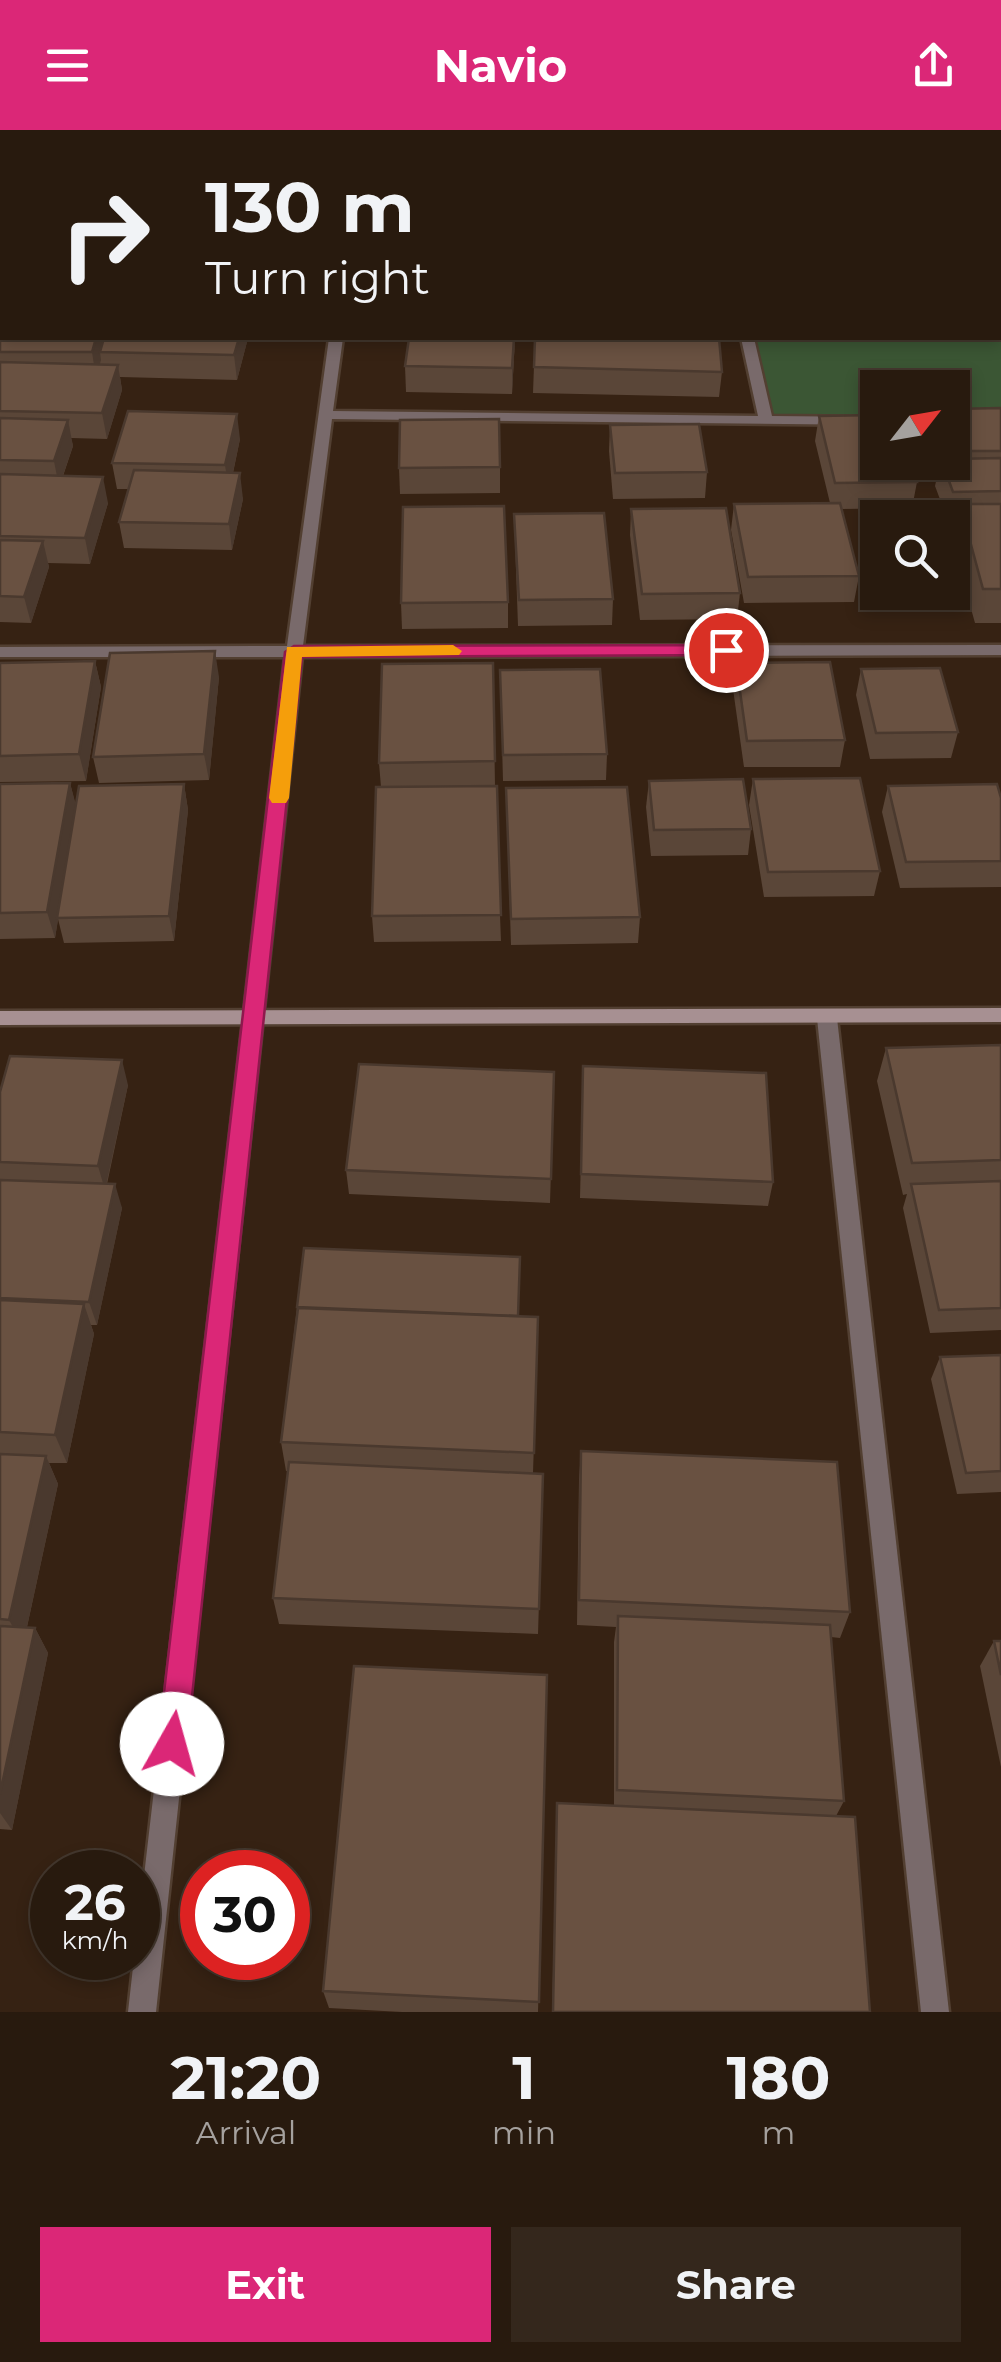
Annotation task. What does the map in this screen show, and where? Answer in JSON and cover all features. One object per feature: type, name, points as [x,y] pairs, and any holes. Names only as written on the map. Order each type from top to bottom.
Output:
[{"type":"street","points":[[142,2012],[294,652],[336,340]]},
{"type":"street","points":[[748,340],[766,420]]},
{"type":"street","points":[[326,415],[860,421]]},
{"type":"street","points":[[0,652],[1001,650]]},
{"type":"street","points":[[0,1018],[1001,1015]]},
{"type":"street","points":[[827,1018],[935,2012]]},
{"type":"green space","points":[[748,340],[1001,340],[1001,421],[970,421],[970,370],[860,370],[860,421],[766,420]]},
{"type":"building","points":[[0,340],[95,340],[92,352],[0,352]]},
{"type":"building","points":[[103,340],[238,340],[234,355],[100,352]]},
{"type":"building","points":[[409,340],[514,340],[512,368],[405,366]]},
{"type":"building","points":[[535,340],[719,340],[722,372],[534,367]]},
{"type":"building","points":[[0,362],[118,365],[102,413],[0,411]]},
{"type":"building","points":[[1001,408],[1001,451],[970,451],[970,409]]},
{"type":"building","points":[[128,411],[237,414],[225,465],[112,463]]},
{"type":"building","points":[[860,415],[860,480],[917,482],[835,483],[819,416]]},
{"type":"building","points":[[0,418],[68,420],[54,461],[0,460]]},
{"type":"building","points":[[499,419],[500,467],[399,468],[400,420]]},
{"type":"building","points":[[699,424],[707,472],[615,473],[610,425]]},
{"type":"building","points":[[1001,458],[1001,491],[953,492],[949,480],[970,480],[970,459]]},
{"type":"building","points":[[134,470],[240,473],[229,524],[119,522]]},
{"type":"building","points":[[0,474],[103,477],[85,538],[0,536]]},
{"type":"building","points":[[840,503],[859,576],[748,577],[734,504]]},
{"type":"building","points":[[970,504],[1001,504],[1001,589],[983,589],[970,541]]},
{"type":"building","points":[[504,506],[508,602],[401,603],[403,507]]},
{"type":"building","points":[[726,508],[740,593],[642,594],[631,509]]},
{"type":"building","points":[[604,513],[613,599],[519,600],[514,514]]},
{"type":"building","points":[[0,540],[43,541],[24,597],[0,596]]},
{"type":"building","points":[[215,651],[204,754],[93,757],[110,653]]},
{"type":"building","points":[[95,661],[79,754],[0,756],[0,663]]},
{"type":"building","points":[[830,662],[845,740],[747,741],[736,663]]},
{"type":"building","points":[[493,663],[495,761],[379,763],[382,664]]},
{"type":"building","points":[[940,668],[958,732],[876,733],[861,669]]},
{"type":"building","points":[[600,669],[607,754],[503,755],[500,670]]},
{"type":"building","points":[[860,778],[880,871],[768,872],[753,779]]},
{"type":"building","points":[[743,779],[751,829],[654,830],[649,781]]},
{"type":"building","points":[[70,783],[47,912],[0,913],[0,784]]},
{"type":"building","points":[[184,784],[169,916],[57,918],[79,786]]},
{"type":"building","points":[[997,784],[1001,798],[1001,861],[906,862],[888,786]]},
{"type":"building","points":[[497,786],[501,915],[372,916],[376,787]]},
{"type":"building","points":[[627,787],[640,917],[511,919],[506,788]]},
{"type":"building","points":[[1001,1045],[1001,1160],[912,1163],[886,1048]]},
{"type":"building","points":[[10,1056],[122,1060],[98,1166],[0,1162],[0,1092]]},
{"type":"building","points":[[359,1064],[554,1072],[551,1179],[346,1170]]},
{"type":"building","points":[[583,1066],[766,1073],[773,1182],[581,1174]]},
{"type":"building","points":[[0,1180],[115,1184],[89,1302],[0,1298]]},
{"type":"building","points":[[1001,1181],[1001,1308],[939,1310],[911,1184]]},
{"type":"building","points":[[304,1248],[520,1257],[518,1316],[297,1307]]},
{"type":"building","points":[[0,1300],[84,1304],[55,1435],[0,1432]]},
{"type":"building","points":[[298,1308],[538,1317],[534,1453],[281,1442]]},
{"type":"building","points":[[1001,1355],[1001,1471],[966,1473],[940,1357]]},
{"type":"building","points":[[581,1451],[837,1462],[850,1612],[579,1600]]},
{"type":"building","points":[[0,1454],[46,1456],[9,1620],[0,1619]]},
{"type":"building","points":[[289,1462],[543,1474],[539,1609],[273,1598]]},
{"type":"building","points":[[618,1616],[830,1625],[844,1801],[617,1790]]},
{"type":"building","points":[[0,1626],[35,1628],[0,1794]]},
{"type":"building","points":[[994,1641],[1001,1641],[1001,1675]]},
{"type":"building","points":[[354,1666],[547,1675],[539,2002],[323,1991]]},
{"type":"building","points":[[557,1803],[855,1817],[870,2012],[553,2012]]},
{"type":"slow traffic","points":[[279,798],[294,652],[453,651]]},
{"type":"route","points":[[172,1744],[294,652],[726,650]]}]
